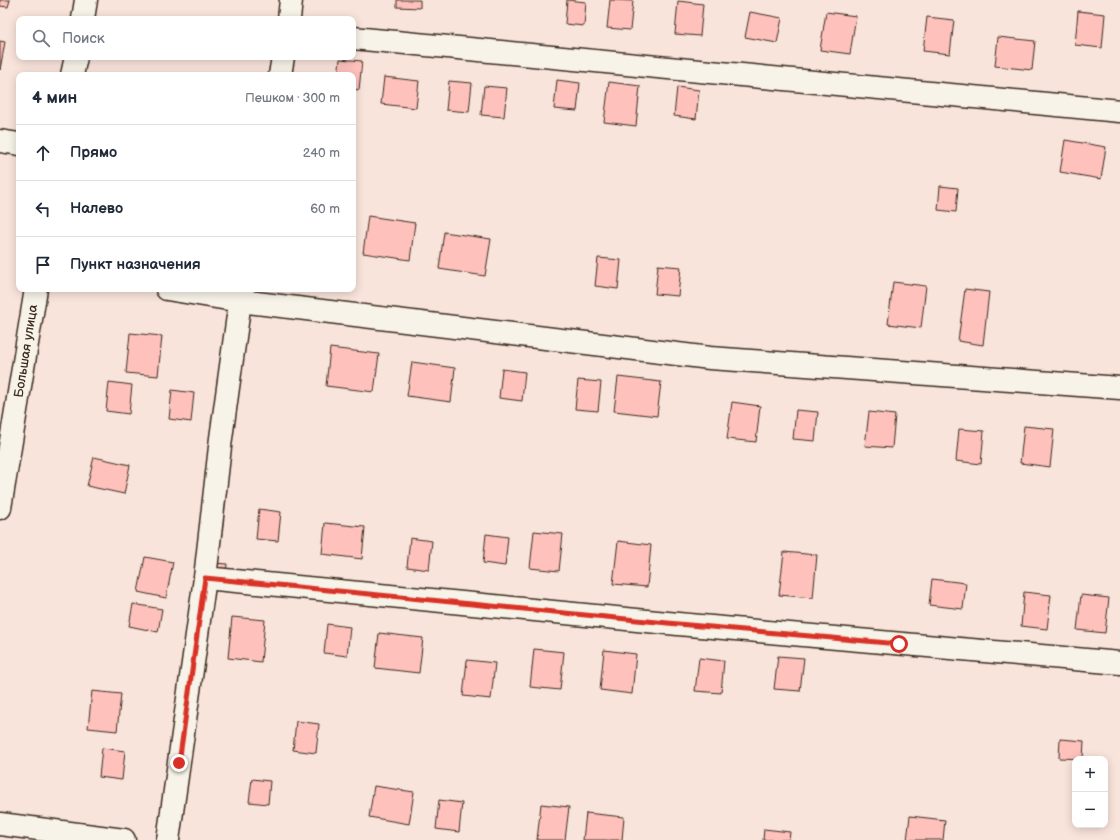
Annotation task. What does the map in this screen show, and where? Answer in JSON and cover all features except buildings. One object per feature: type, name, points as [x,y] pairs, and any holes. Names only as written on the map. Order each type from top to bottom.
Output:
[{"type":"street","points":[[83,16],[86,0]]},
{"type":"street","points":[[289,16],[291,0]]},
{"type":"street","points":[[356,38],[1120,111]]},
{"type":"street","points":[[73,72],[75,60]]},
{"type":"street","points":[[280,72],[282,60]]},
{"type":"street","points":[[0,141],[16,144]]},
{"type":"street","name":"Большая улица","points":[[0,508],[36,292]]},
{"type":"street","points":[[204,292],[242,295],[710,358],[1120,388]]},
{"type":"street","points":[[168,840],[205,578],[221,438],[242,295]]},
{"type":"street","points":[[205,578],[678,624],[1120,663]]},
{"type":"street","points":[[0,824],[124,840]]},
{"type":"route","points":[[179,763],[205,578],[899,644]]}]
